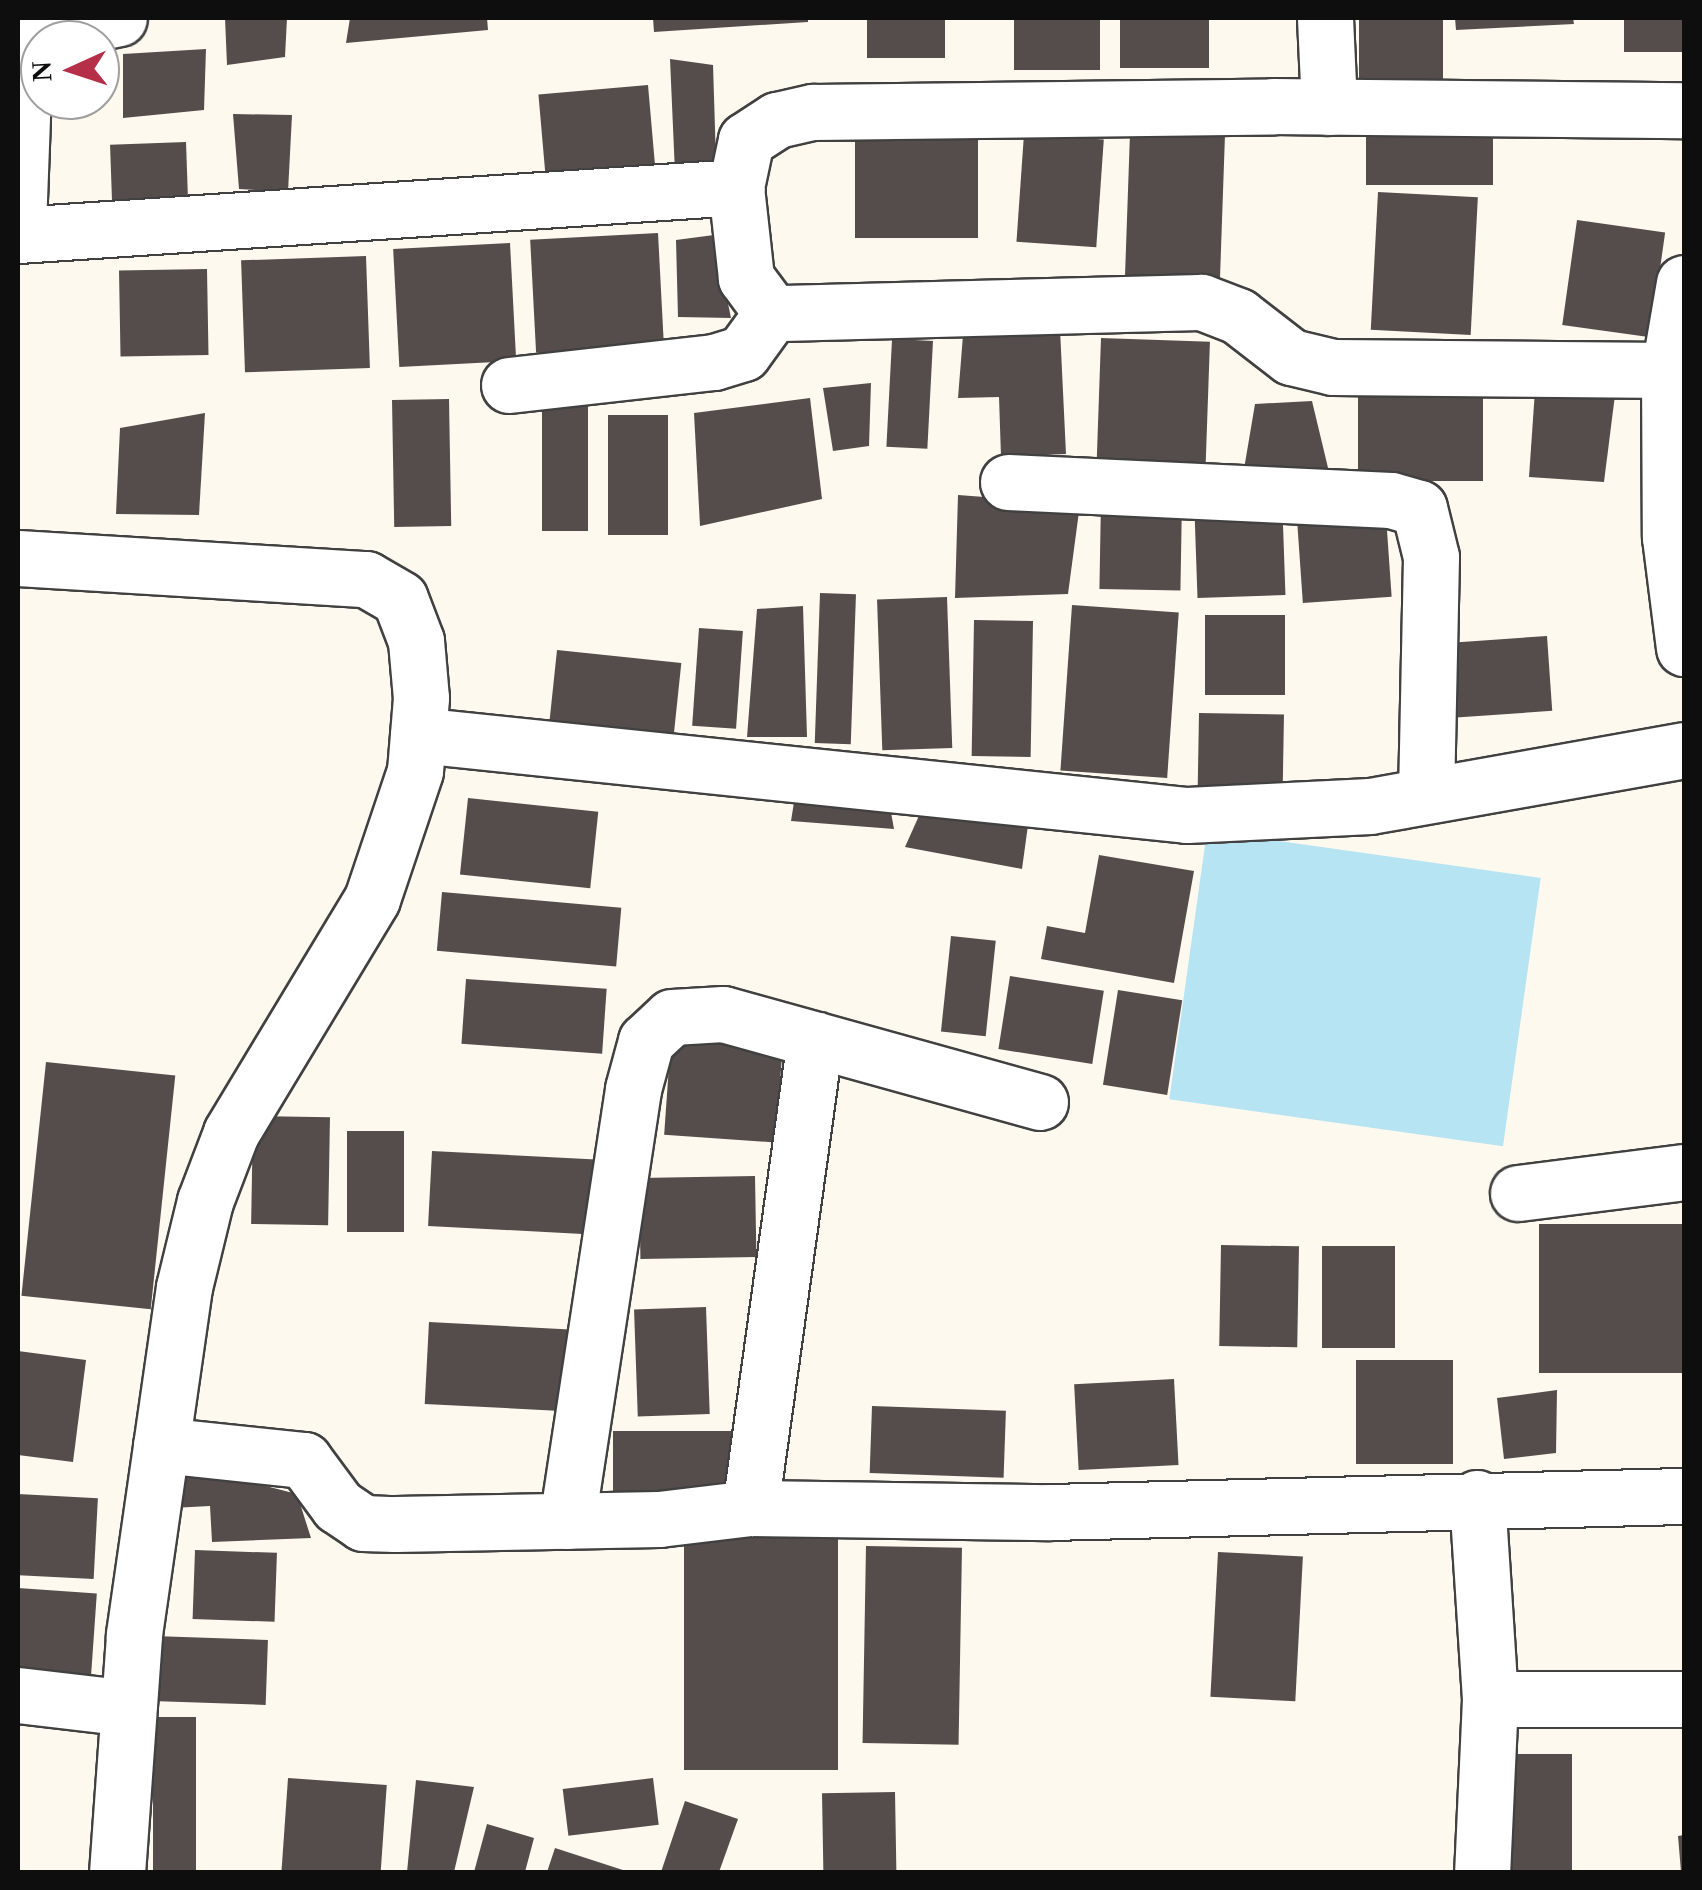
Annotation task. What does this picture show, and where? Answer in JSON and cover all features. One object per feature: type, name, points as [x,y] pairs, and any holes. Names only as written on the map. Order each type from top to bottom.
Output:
[{"type":"street","points":[[1325,18],[1329,107]]},
{"type":"street","points":[[18,227],[20,101]]},
{"type":"street","points":[[772,312],[746,278],[736,187],[746,140],[776,120],[813,112],[1329,107],[1684,110]]},
{"type":"street","points":[[18,235],[736,187]]},
{"type":"street","points":[[1684,282],[1669,370],[1684,648]]},
{"type":"street","points":[[772,312],[1201,302],[1238,316],[1292,357],[1333,368],[1669,370]]},
{"type":"street","points":[[508,385],[714,362],[743,353],[772,312]]},
{"type":"street","points":[[1008,482],[1391,500],[1419,508],[1431,556],[1426,795]]},
{"type":"street","points":[[18,558],[366,579],[400,599],[416,641],[418,735],[397,838],[372,898],[231,1134],[205,1200],[184,1287],[161,1445],[128,1708],[116,1872]]},
{"type":"street","points":[[418,735],[1187,814],[1370,806],[1684,750]]},
{"type":"street","points":[[567,1521],[633,1089],[646,1041],[672,1017],[723,1014],[1040,1102]]},
{"type":"street","points":[[750,1508],[815,1039]]},
{"type":"street","points":[[1518,1192],[1684,1172]]},
{"type":"street","points":[[161,1445],[304,1460],[338,1506],[363,1523],[567,1521],[750,1508],[1050,1512],[1477,1498],[1684,1496]]},
{"type":"street","points":[[1477,1498],[1490,1699],[1482,1872]]},
{"type":"street","points":[[18,1695],[128,1708]]},
{"type":"street","points":[[1490,1699],[1684,1699]]},
{"type":"water","points":[[1207,831],[1541,878],[1503,1146],[1169,1099]]},
{"type":"building","points":[[225,18],[287,18],[285,57],[227,65]]},
{"type":"building","points":[[350,18],[487,18],[488,30],[346,43]]},
{"type":"building","points":[[653,18],[808,18],[808,22],[654,32]]},
{"type":"building","points":[[867,18],[945,18],[945,58],[867,58]]},
{"type":"building","points":[[1014,18],[1100,18],[1100,70],[1014,70]]},
{"type":"building","points":[[1120,18],[1209,18],[1209,68],[1120,68]]},
{"type":"building","points":[[1359,18],[1443,18],[1443,79],[1359,79]]},
{"type":"building","points":[[1455,18],[1573,18],[1574,24],[1456,30]]},
{"type":"building","points":[[1624,18],[1684,18],[1684,52],[1624,52]]},
{"type":"building","points":[[206,49],[204,110],[123,118],[123,54]]},
{"type":"building","points":[[670,59],[713,65],[716,161],[675,173]]},
{"type":"building","points":[[648,85],[657,184],[547,193],[538,95]]},
{"type":"building","points":[[233,114],[292,115],[288,192],[239,189]]},
{"type":"building","points":[[1366,126],[1493,126],[1493,185],[1366,185]]},
{"type":"building","points":[[1130,133],[1225,136],[1220,280],[1125,277]]},
{"type":"building","points":[[1024,134],[1104,140],[1096,247],[1016,242]]},
{"type":"building","points":[[855,135],[978,135],[978,238],[855,238]]},
{"type":"building","points":[[186,142],[188,203],[112,206],[110,145]]},
{"type":"building","points":[[1378,192],[1478,197],[1471,335],[1371,330]]},
{"type":"building","points":[[1577,220],[1665,232],[1650,337],[1562,325]]},
{"type":"building","points":[[658,233],[664,346],[536,353],[530,240]]},
{"type":"building","points":[[714,235],[731,318],[678,317],[676,240]]},
{"type":"building","points":[[510,243],[516,361],[399,367],[393,249]]},
{"type":"building","points":[[366,256],[370,368],[245,372],[241,260]]},
{"type":"building","points":[[207,269],[209,355],[121,357],[119,271]]},
{"type":"building","points":[[1060,329],[1066,454],[1001,457],[999,397],[958,398],[963,335]]},
{"type":"building","points":[[1101,338],[1210,342],[1206,465],[1097,461]]},
{"type":"building","points":[[892,339],[933,341],[927,449],[886,447]]},
{"type":"building","points":[[871,383],[869,446],[833,451],[823,388]]},
{"type":"building","points":[[1616,387],[1604,482],[1529,477],[1535,390]]},
{"type":"building","points":[[1358,390],[1483,390],[1483,481],[1358,481]]},
{"type":"building","points":[[810,398],[822,499],[700,526],[694,413]]},
{"type":"building","points":[[449,399],[451,526],[394,527],[392,400]]},
{"type":"building","points":[[1312,401],[1329,472],[1243,475],[1255,404]]},
{"type":"building","points":[[542,404],[588,404],[588,531],[542,531]]},
{"type":"building","points":[[205,413],[199,515],[116,514],[120,428]]},
{"type":"building","points":[[608,415],[668,415],[668,535],[608,535]]},
{"type":"building","points":[[958,495],[1080,504],[1068,594],[955,598]]},
{"type":"building","points":[[1282,496],[1285,595],[1198,598],[1194,499]]},
{"type":"building","points":[[1101,499],[1182,500],[1180,590],[1099,589]]},
{"type":"building","points":[[1386,516],[1392,597],[1303,603],[1297,522]]},
{"type":"building","points":[[820,593],[856,594],[851,744],[815,743]]},
{"type":"building","points":[[947,597],[952,748],[882,750],[877,599]]},
{"type":"building","points":[[1072,605],[1179,612],[1167,778],[1060,771]]},
{"type":"building","points":[[803,606],[807,737],[747,737],[757,609]]},
{"type":"building","points":[[1205,615],[1285,615],[1285,695],[1205,695]]},
{"type":"building","points":[[974,620],[1033,621],[1031,757],[972,756]]},
{"type":"building","points":[[699,628],[743,631],[736,729],[692,726]]},
{"type":"building","points":[[1547,636],[1552,711],[1456,718],[1451,643]]},
{"type":"building","points":[[557,650],[681,663],[674,737],[549,724]]},
{"type":"building","points":[[1199,713],[1284,714],[1283,798],[1198,797]]},
{"type":"building","points":[[795,796],[890,807],[894,829],[791,821]]},
{"type":"building","points":[[468,798],[598,812],[590,888],[460,875]]},
{"type":"building","points":[[922,809],[1028,825],[1022,869],[905,847]]},
{"type":"building","points":[[1099,855],[1194,871],[1174,983],[1041,959],[1047,926],[1085,933]]},
{"type":"building","points":[[442,892],[621,908],[616,966],[437,951]]},
{"type":"building","points":[[951,936],[996,941],[986,1036],[941,1031]]},
{"type":"building","points":[[1010,976],[1104,991],[1092,1064],[998,1049]]},
{"type":"building","points":[[466,979],[607,989],[602,1054],[461,1044]]},
{"type":"building","points":[[1118,990],[1182,1000],[1167,1095],[1103,1085]]},
{"type":"building","points":[[671,1037],[783,1045],[776,1143],[664,1135]]},
{"type":"building","points":[[46,1062],[175,1076],[151,1309],[21,1296]]},
{"type":"building","points":[[253,1116],[330,1117],[328,1225],[251,1224]]},
{"type":"building","points":[[347,1131],[404,1131],[404,1232],[347,1232]]},
{"type":"building","points":[[432,1151],[596,1160],[592,1234],[428,1226]]},
{"type":"building","points":[[755,1176],[756,1257],[640,1259],[639,1178]]},
{"type":"building","points":[[1539,1224],[1684,1224],[1684,1373],[1539,1373]]},
{"type":"building","points":[[1221,1245],[1299,1246],[1297,1347],[1219,1346]]},
{"type":"building","points":[[1322,1246],[1395,1246],[1395,1348],[1322,1348]]},
{"type":"building","points":[[706,1307],[710,1414],[638,1416],[634,1310]]},
{"type":"building","points":[[429,1322],[570,1329],[566,1411],[425,1404]]},
{"type":"building","points":[[18,1351],[86,1360],[73,1462],[18,1455]]},
{"type":"building","points":[[1356,1360],[1453,1360],[1453,1464],[1356,1464]]},
{"type":"building","points":[[1174,1379],[1179,1465],[1079,1470],[1074,1384]]},
{"type":"building","points":[[1557,1390],[1556,1453],[1504,1459],[1497,1398]]},
{"type":"building","points":[[872,1406],[1006,1411],[1004,1478],[870,1473]]},
{"type":"building","points":[[613,1431],[735,1431],[735,1501],[613,1501]]},
{"type":"building","points":[[169,1461],[297,1494],[311,1538],[212,1542],[210,1506],[172,1508]]},
{"type":"building","points":[[18,1494],[98,1498],[94,1579],[18,1575]]},
{"type":"building","points":[[684,1533],[838,1533],[838,1770],[684,1770]]},
{"type":"building","points":[[866,1546],[962,1548],[959,1745],[863,1743]]},
{"type":"building","points":[[195,1550],[277,1553],[275,1622],[193,1619]]},
{"type":"building","points":[[1218,1552],[1303,1556],[1295,1701],[1210,1697]]},
{"type":"building","points":[[18,1588],[97,1594],[90,1685],[18,1680]]},
{"type":"building","points":[[154,1636],[268,1640],[266,1705],[152,1701]]},
{"type":"building","points":[[153,1717],[196,1717],[196,1872],[153,1872]]},
{"type":"building","points":[[1503,1754],[1572,1754],[1572,1872],[1503,1872]]},
{"type":"building","points":[[288,1778],[387,1785],[381,1872],[281,1872]]},
{"type":"building","points":[[653,1778],[659,1825],[568,1836],[563,1789]]},
{"type":"building","points":[[416,1780],[474,1787],[454,1872],[407,1872]]},
{"type":"building","points":[[895,1792],[896,1872],[823,1872],[822,1793]]},
{"type":"building","points":[[685,1801],[738,1819],[719,1872],[661,1872]]},
{"type":"building","points":[[487,1824],[534,1838],[525,1872],[474,1872]]},
{"type":"building","points":[[1684,1835],[1684,1872],[1681,1872],[1678,1836]]},
{"type":"building","points":[[555,1848],[629,1872],[547,1872]]}]
